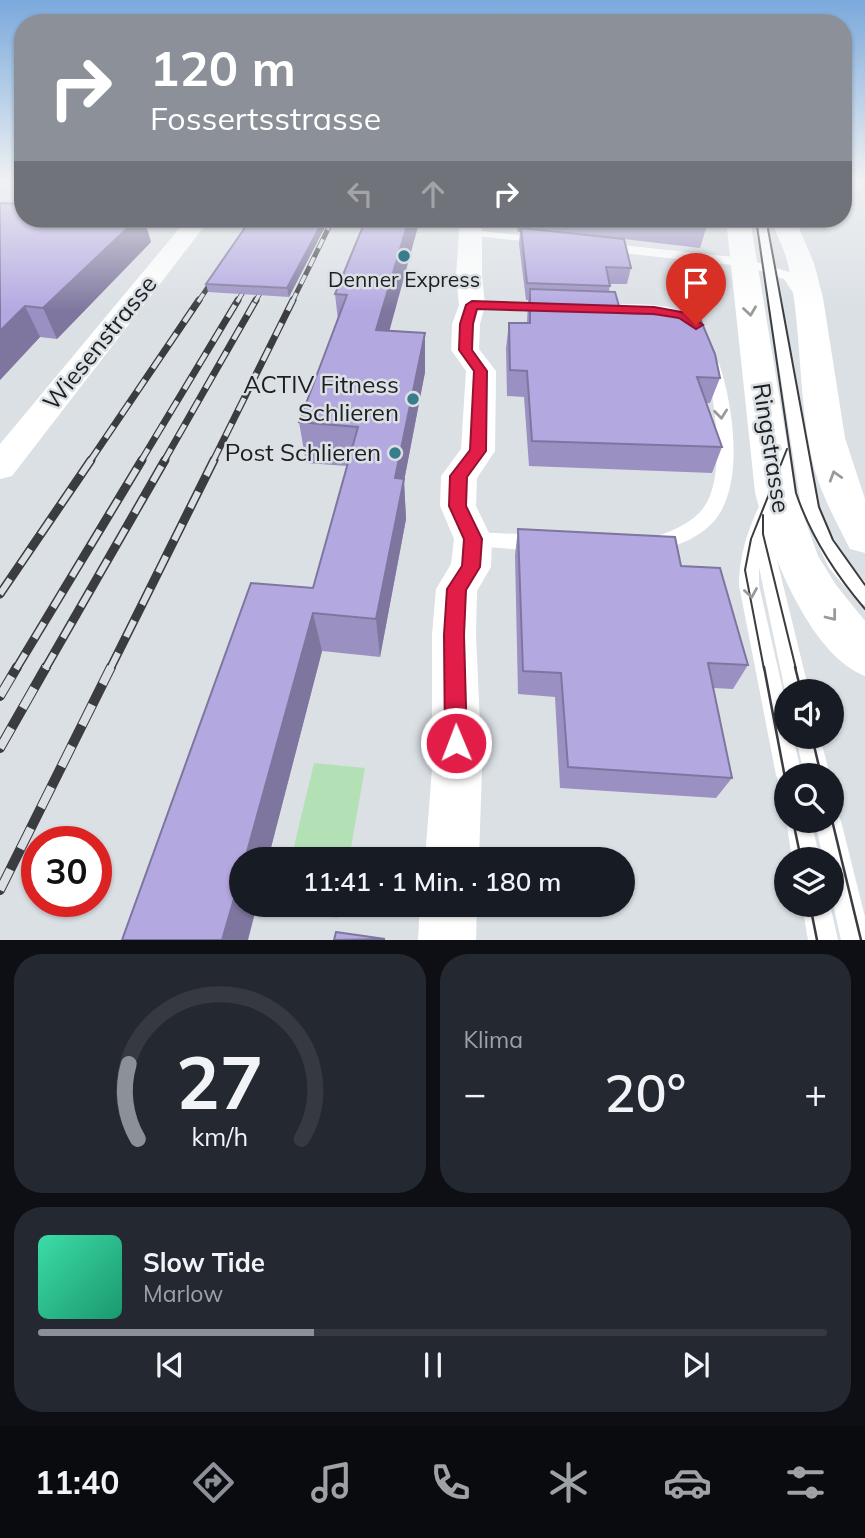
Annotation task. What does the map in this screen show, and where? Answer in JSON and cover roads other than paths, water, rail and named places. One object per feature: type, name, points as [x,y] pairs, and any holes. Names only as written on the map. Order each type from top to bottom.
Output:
[{"type":"main road","name":"Ringstrasse","points":[[742,228],[756,265],[767,509],[787,536],[806,580],[837,624],[865,654]]},
{"type":"main road","points":[[787,228],[801,261],[819,369],[822,416],[834,475],[865,537]]},
{"type":"street","name":"Wiesenstrasse","points":[[0,467],[192,228]]},
{"type":"street","points":[[453,847],[457,769],[454,635],[457,589],[471,567],[473,539],[458,506],[458,476],[478,451],[481,371],[465,350],[466,324],[472,305],[469,275],[471,228]]},
{"type":"street","points":[[447,940],[448,917]]},
{"type":"lane","points":[[482,228],[560,242]]},
{"type":"lane","points":[[760,228],[756,265],[811,512],[836,562],[865,596]]},
{"type":"lane","points":[[586,245],[756,265],[788,276],[798,293],[808,302]]},
{"type":"lane","points":[[472,305],[671,313],[682,315],[696,325],[711,358],[718,384],[726,461],[725,485],[712,512],[700,522],[668,541],[639,546]]},
{"type":"lane","points":[[786,763],[749,585],[750,553],[796,436]]},
{"type":"lane","points":[[767,509],[795,679]]},
{"type":"lane","points":[[473,539],[551,544]]},
{"type":"lane","points":[[831,833],[856,940]]},
{"type":"lane","points":[[818,917],[823,940]]},
{"type":"tram line","points":[[757,228],[796,493],[825,554],[865,609]]},
{"type":"tram line","points":[[768,229],[819,507],[833,540],[865,585]]},
{"type":"tram line","points":[[764,669],[745,570],[751,539],[787,449]]},
{"type":"tram line","points":[[763,515],[763,534],[796,669]]},
{"type":"tram line","points":[[764,667],[782,763]]},
{"type":"tram line","points":[[795,667],[798,679]]},
{"type":"tram line","points":[[815,749],[818,763]]},
{"type":"tram line","points":[[796,833],[798,847]]},
{"type":"tram line","points":[[835,833],[861,940]]},
{"type":"tram line","points":[[812,917],[817,940]]},
{"type":"railway","points":[[292,302],[329,228]]},
{"type":"railway","points":[[198,302],[218,272]]},
{"type":"railway","points":[[255,302],[269,277]]},
{"type":"railway","points":[[237,302],[251,279]]},
{"type":"railway","points":[[90,461],[199,300]]},
{"type":"railway","points":[[141,461],[238,300]]},
{"type":"railway","points":[[164,461],[256,300]]},
{"type":"railway","points":[[213,461],[293,300]]},
{"type":"railway","points":[[0,594],[91,460]]},
{"type":"railway","points":[[16,669],[142,460]]},
{"type":"railway","points":[[45,669],[165,460]]},
{"type":"railway","points":[[110,669],[214,460]]},
{"type":"railway","points":[[0,696],[17,667]]},
{"type":"railway","points":[[0,748],[46,667]]},
{"type":"railway","points":[[0,890],[111,667]]},
{"type":"place","name":"Denner Express","points":[[404,256]]},
{"type":"place","name":"ACTIV Fitness Schlieren","points":[[413,399]]},
{"type":"place","name":"Post Schlieren","points":[[395,453]]}]
